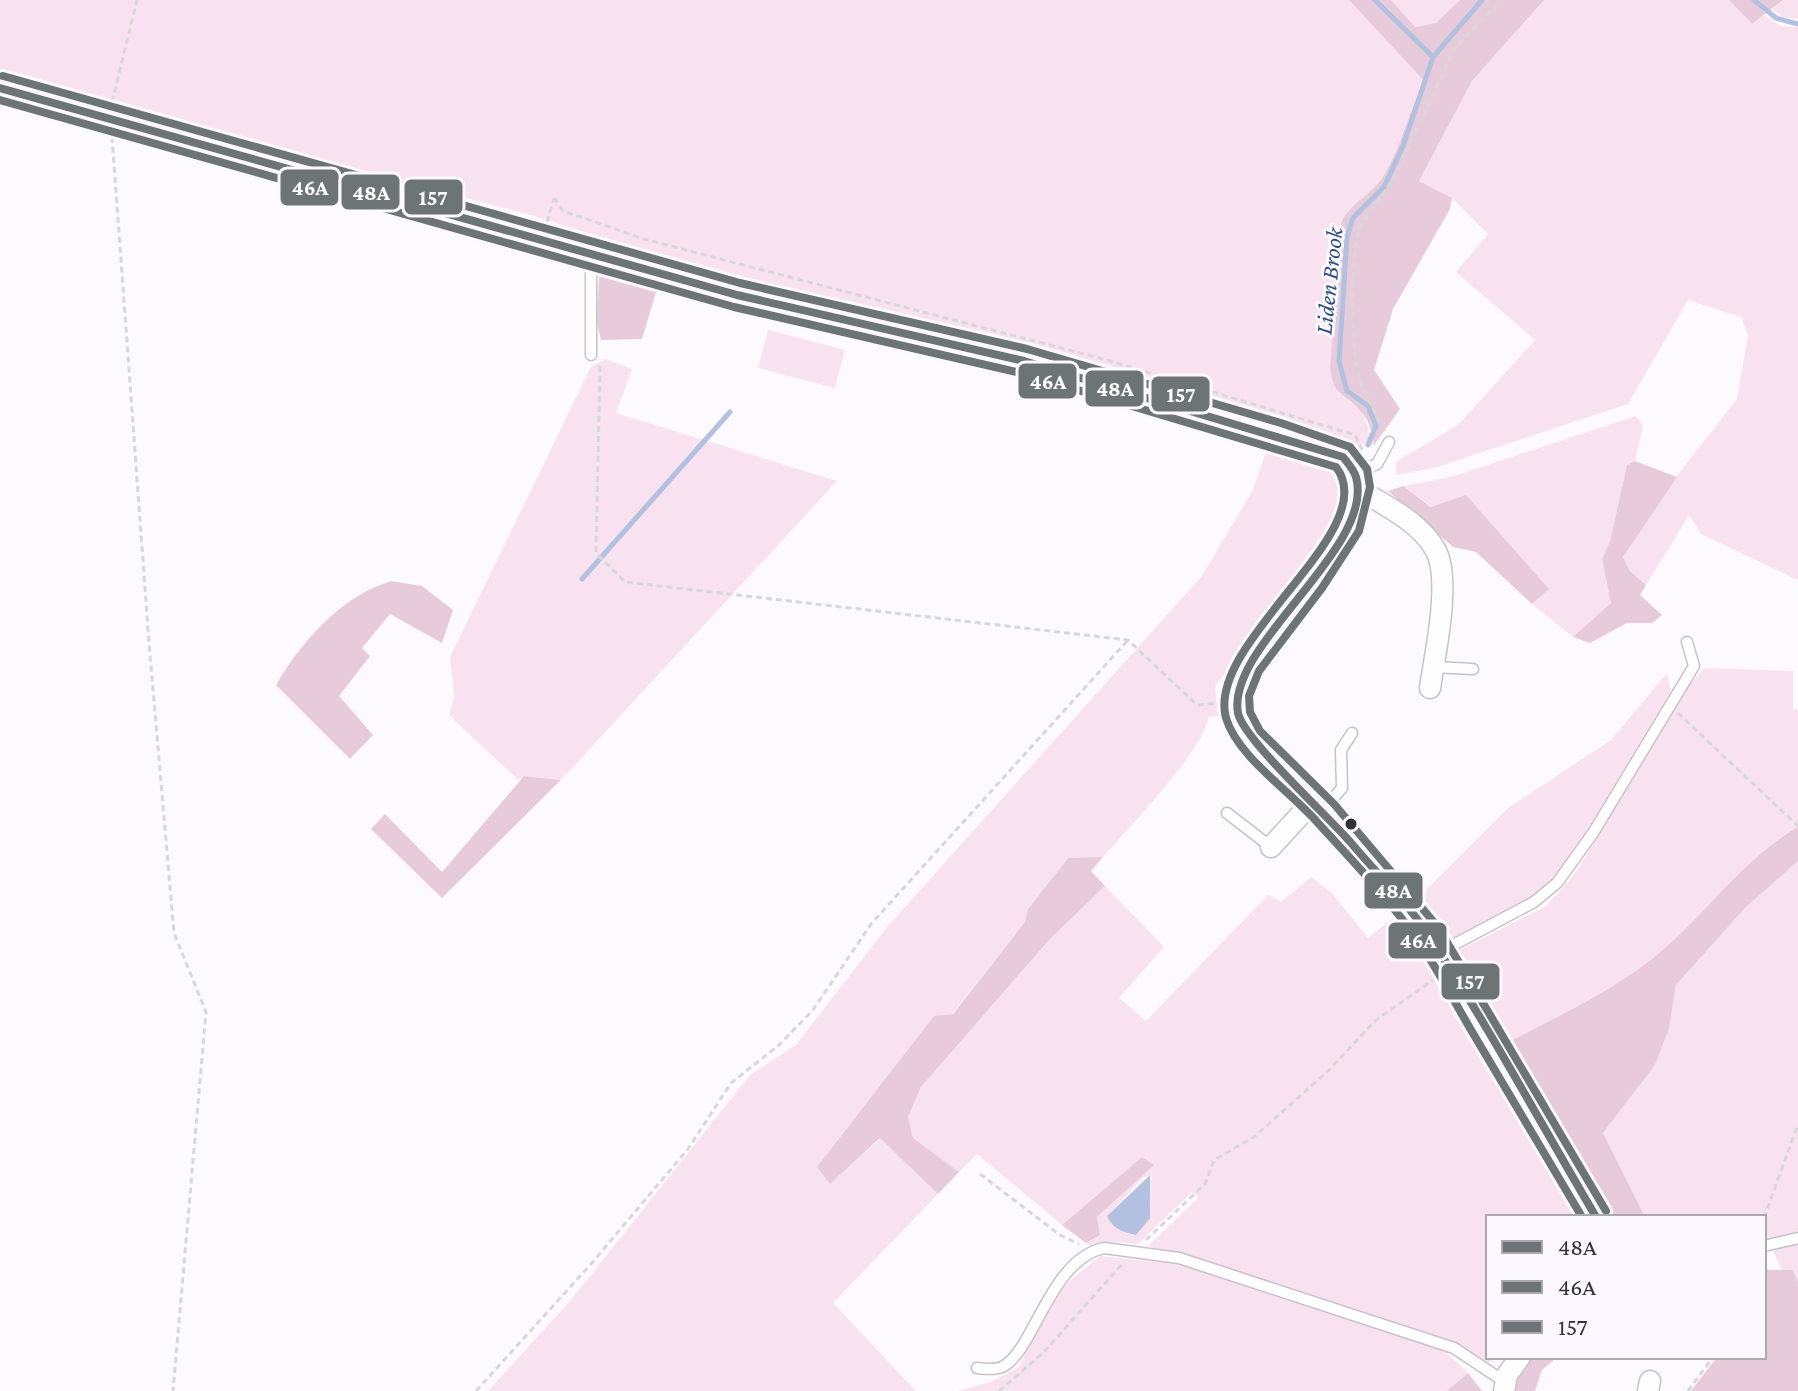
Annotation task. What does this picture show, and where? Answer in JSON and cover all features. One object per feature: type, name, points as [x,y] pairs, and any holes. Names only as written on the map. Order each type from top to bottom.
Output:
[{"type":"street","points":[[0,88],[771,304],[831,315],[1039,365],[1335,452],[1355,477],[1416,527],[1439,557],[1442,581],[1432,678]]},
{"type":"street","points":[[1355,477],[1348,527],[1313,581],[1248,665],[1236,702],[1238,715],[1250,738],[1319,805],[1399,897],[1445,960],[1595,1215]]},
{"type":"street","points":[[1271,847],[1319,805]]},
{"type":"street","points":[[1505,1387],[1519,1359]]},
{"type":"lane","points":[[591,253],[591,355]]},
{"type":"lane","points":[[1355,477],[1377,464],[1389,442]]},
{"type":"lane","points":[[1445,960],[1557,883],[1593,833],[1694,666],[1687,642]]},
{"type":"lane","points":[[1432,678],[1473,669]]},
{"type":"lane","points":[[1319,805],[1342,788],[1341,750],[1352,733]]},
{"type":"lane","points":[[1227,813],[1271,847]]},
{"type":"lane","points":[[1766,1246],[1798,1238]]},
{"type":"lane","points":[[977,1368],[1000,1368],[1012,1360],[1048,1297],[1093,1250],[1136,1251],[1179,1258],[1454,1348],[1505,1387]]},
{"type":"path","points":[[137,0],[110,117],[174,933],[206,1012],[173,1391]]},
{"type":"path","points":[[1389,442],[1359,379],[1352,299],[1355,247],[1360,227],[1394,178],[1450,56],[1501,0]]},
{"type":"path","points":[[542,238],[554,198],[563,211],[644,239],[1107,360],[1355,435],[1360,439],[1362,453],[1355,477]]},
{"type":"path","points":[[591,355],[600,361],[596,553],[625,582],[1128,640],[1197,705],[1236,702]]},
{"type":"path","points":[[476,1391],[591,1264],[688,1149],[731,1083],[779,1045],[813,1010],[871,924],[1128,640]]},
{"type":"path","points":[[1669,705],[1798,826]]},
{"type":"path","points":[[999,1391],[1043,1353],[1136,1251],[1205,1184],[1214,1160],[1254,1137],[1328,1071],[1376,1020],[1445,960]]},
{"type":"path","points":[[1765,1215],[1798,1124]]},
{"type":"path","points":[[980,1174],[1060,1235],[1093,1250]]},
{"type":"path","points":[[1688,1391],[1712,1359]]},
{"type":"shaded area","points":[[0,0],[1349,0],[1425,82],[1382,178],[1348,211],[1341,224],[1338,394],[1362,411],[1374,445],[1353,445],[892,314],[714,275],[538,217],[0,75]]},
{"type":"shaded area","points":[[1349,0],[1391,0],[1415,27],[1436,23],[1460,0],[1544,0],[1472,81],[1419,181],[1452,198],[1450,209],[1393,309],[1374,370],[1400,409],[1374,445],[1365,417],[1338,391],[1330,368],[1341,224],[1348,211],[1382,178],[1425,82]]},
{"type":"shaded area","points":[[1391,0],[1460,0],[1436,23],[1414,27]]},
{"type":"shaded area","points":[[1544,0],[1729,0],[1752,24],[1764,15],[1780,26],[1798,27],[1798,580],[1701,534],[1689,515],[1646,585],[1630,571],[1623,557],[1655,504],[1737,399],[1748,335],[1741,317],[1688,300],[1628,404],[1434,468],[1396,475],[1396,462],[1458,425],[1535,340],[1456,272],[1488,234],[1452,198],[1419,181],[1472,81]]},
{"type":"shaded area","points":[[1729,0],[1783,0],[1752,24]]},
{"type":"shaded area","points":[[1783,0],[1798,0],[1798,19],[1782,17],[1772,9]]},
{"type":"shaded area","points":[[606,269],[659,282],[642,339],[601,340],[597,323],[599,276]]},
{"type":"shaded area","points":[[768,330],[845,350],[835,388],[758,368]]},
{"type":"shaded area","points":[[606,359],[632,369],[616,413],[837,481],[561,780],[525,776],[518,780],[449,715],[454,698],[450,657],[591,367]]},
{"type":"shaded area","points":[[1636,416],[1643,426],[1635,461],[1627,465],[1610,541],[1602,559],[1611,603],[1573,637],[1532,604],[1549,589],[1403,486],[1451,477]]},
{"type":"shaded area","points":[[1263,440],[1323,462],[1338,472],[1343,496],[1327,537],[1215,686],[1218,716],[1208,717],[1194,748],[1180,767],[1103,857],[1067,859],[1028,909],[1025,922],[952,1014],[934,1017],[817,1167],[830,1184],[881,1138],[938,1194],[833,1303],[916,1391],[488,1391],[571,1300],[750,1075],[796,1045],[887,927],[1201,577],[1253,490],[1266,452]]},
{"type":"shaded area","points":[[1635,461],[1677,477],[1623,557],[1630,571],[1646,585],[1640,595],[1662,615],[1652,623],[1627,623],[1590,643],[1573,637],[1611,603],[1602,559],[1610,541],[1627,465]]},
{"type":"shaded area","points":[[1403,486],[1431,507],[1466,495],[1549,589],[1532,604],[1476,552],[1453,547],[1388,491]]},
{"type":"shaded area","points":[[391,581],[422,586],[453,610],[442,643],[390,614],[362,648],[370,656],[339,696],[373,735],[350,759],[276,685],[298,652],[324,622],[356,597]]},
{"type":"shaded area","points":[[1704,668],[1793,671],[1793,709],[1798,709],[1798,827],[1758,856],[1686,929],[1648,962],[1596,996],[1505,1044],[1454,953],[1546,906],[1575,874],[1686,689]]},
{"type":"shaded area","points":[[1667,673],[1671,691],[1563,870],[1526,902],[1454,939],[1421,895],[1508,808],[1611,740]]},
{"type":"shaded area","points":[[524,776],[561,780],[442,898],[371,829],[385,814],[442,872]]},
{"type":"shaded area","points":[[1798,827],[1798,861],[1746,907],[1676,985],[1669,1029],[1655,1065],[1603,1133],[1644,1215],[1604,1215],[1505,1044],[1596,996],[1648,962],[1777,841]]},
{"type":"shaded area","points":[[1103,857],[1091,871],[1105,886],[1049,940],[921,1087],[908,1117],[913,1138],[959,1172],[938,1194],[880,1138],[830,1184],[817,1167],[934,1016],[953,1014],[1025,922],[1028,909],[1068,858]]},
{"type":"shaded area","points":[[1798,861],[1798,1232],[1766,1240],[1766,1215],[1644,1215],[1603,1133],[1655,1065],[1669,1029],[1676,985],[1746,907]]},
{"type":"shaded area","points":[[1311,877],[1332,893],[1368,938],[1402,911],[1579,1215],[1486,1215],[1486,1359],[1495,1359],[1488,1363],[1463,1347],[1148,1246],[1199,1197],[1192,1192],[1138,1244],[1115,1242],[1091,1247],[1086,1243],[1100,1235],[1097,1217],[1153,1165],[1142,1157],[1062,1225],[977,1154],[959,1172],[913,1138],[908,1118],[921,1087],[1049,940],[1105,886],[1164,947],[1119,998],[1146,1021],[1268,895],[1281,902]],"holes":[[[1151,1175],[1150,1218],[1140,1228],[1107,1216],[1144,1177]]]},
{"type":"shaded area","points":[[1142,1157],[1154,1165],[1097,1217],[1100,1235],[1086,1243],[1062,1225]]},
{"type":"shaded area","points":[[1798,1243],[1798,1282],[1793,1270],[1782,1270],[1773,1251]]},
{"type":"shaded area","points":[[1100,1256],[1185,1265],[1445,1351],[1468,1373],[1447,1391],[958,1391],[991,1382],[1019,1367],[1054,1294]]},
{"type":"shaded area","points":[[1766,1266],[1768,1270],[1793,1270],[1798,1282],[1798,1391],[1691,1391],[1715,1359],[1766,1359]]},
{"type":"shaded area","points":[[1529,1359],[1555,1359],[1542,1370],[1535,1391],[1514,1391],[1521,1369]]},
{"type":"shaded area","points":[[1468,1373],[1482,1391],[1447,1391]]},
{"type":"water","points":[[1150,1175],[1150,1218],[1136,1235],[1118,1229],[1107,1216]]},
{"type":"waterway","points":[[1375,0],[1433,57]]},
{"type":"waterway","name":"Liden Brook","points":[[1368,445],[1376,426],[1368,406],[1347,391],[1339,361],[1347,237],[1353,218],[1384,187],[1403,146],[1433,57],[1482,0]]},
{"type":"waterway","name":"Liden Brook","points":[[1754,0],[1776,18],[1798,24]]},
{"type":"waterway","points":[[582,579],[730,412]]},
{"type":"transit line","name":"157","points":[[3,76],[740,283],[1027,349],[1281,423],[1350,447],[1367,469],[1370,487],[1359,531],[1322,588],[1259,671],[1249,696],[1250,712],[1260,731],[1334,804],[1438,927],[1606,1211]]},
{"type":"transit line","name":"48A","points":[[0,88],[737,295],[1024,361],[1343,457],[1356,477],[1356,505],[1344,534],[1324,565],[1254,657],[1240,686],[1238,713],[1243,725],[1270,759],[1352,844],[1421,924],[1494,1040],[1595,1215]]},
{"type":"transit line","name":"46A","points":[[0,100],[734,307],[1021,373],[1336,467],[1344,493],[1337,522],[1317,554],[1241,655],[1227,688],[1226,718],[1232,732],[1253,760],[1306,810],[1408,926],[1581,1215]]}]
